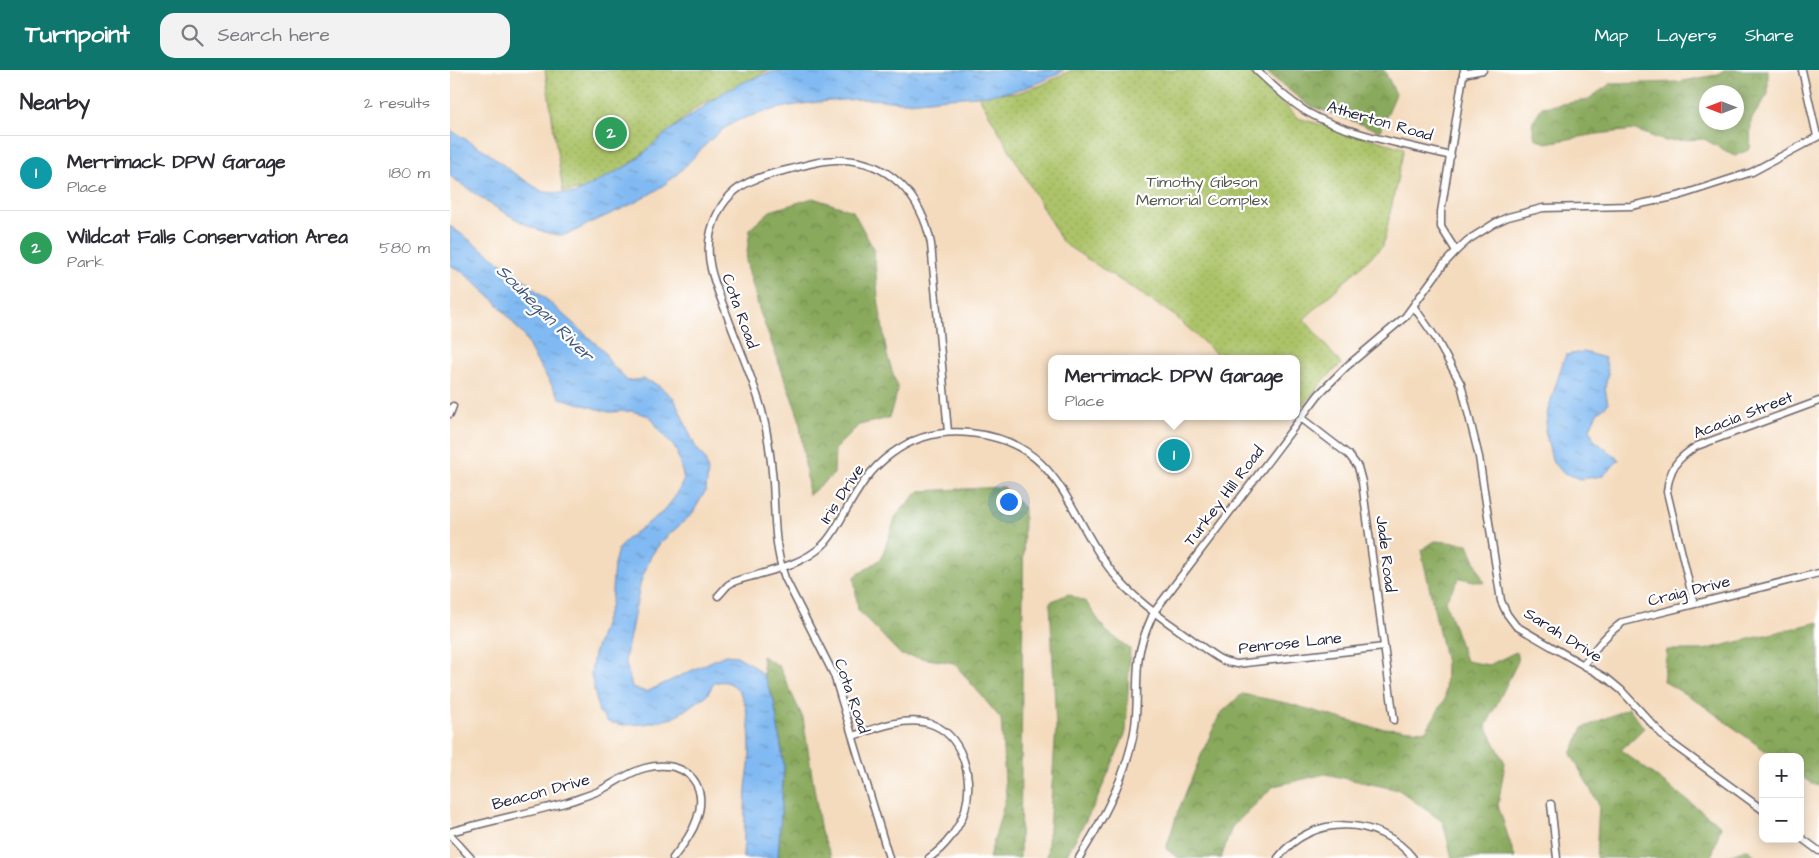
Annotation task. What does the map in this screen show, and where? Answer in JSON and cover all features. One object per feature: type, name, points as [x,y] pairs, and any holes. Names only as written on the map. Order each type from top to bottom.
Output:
[{"type":"street","name":"Atherton Road","points":[[1256,70],[1293,102],[1322,120],[1451,156]]},
{"type":"street","points":[[1456,251],[1445,235],[1441,220],[1464,72],[1482,70]]},
{"type":"street","points":[[1802,70],[1818,136]]},
{"type":"street","name":"Turkey Hill Road","points":[[1301,418],[1335,378],[1395,327],[1414,306],[1437,272],[1456,251],[1468,240],[1508,217],[1543,208],[1632,206],[1670,198],[1752,172],[1818,136]]},
{"type":"street","name":"Cota Road","points":[[889,858],[834,675],[781,567],[777,549],[769,445],[761,408],[709,264],[708,244],[716,215],[726,201],[740,187],[748,181],[765,175],[824,161],[846,160],[868,164],[882,171],[896,180],[911,195],[923,214],[931,244],[948,432]]},
{"type":"street","name":"Sarah Drive","points":[[1414,306],[1435,337],[1461,384],[1479,457],[1501,601],[1507,614],[1516,626],[1609,680],[1621,690],[1668,740],[1759,807]]},
{"type":"street","name":"Acacia Street","points":[[1694,604],[1667,492],[1668,478],[1675,465],[1685,453],[1698,446],[1819,401]]},
{"type":"street","points":[[450,414],[452,406]]},
{"type":"street","name":"Jade Road","points":[[1301,418],[1338,446],[1358,467],[1365,497],[1394,720]]},
{"type":"street","name":"Turkey Hill Road","points":[[1079,858],[1108,805],[1129,752],[1138,712],[1139,655],[1143,638],[1154,612],[1299,420]]},
{"type":"street","name":"Iris Drive","points":[[718,596],[729,584],[810,556],[832,534],[862,483],[882,461],[906,445],[932,435],[948,432],[981,434],[995,438],[1016,446],[1034,457],[1060,484],[1097,548],[1118,579],[1154,612]]},
{"type":"street","name":"Craig Drive","points":[[1584,664],[1610,631],[1623,622],[1819,573]]},
{"type":"street","name":"Penrose Lane","points":[[1154,612],[1222,660],[1237,664],[1384,647]]},
{"type":"street","points":[[853,736],[884,726],[914,721],[942,730],[953,740],[966,767],[968,795],[965,810],[959,824],[947,842],[928,858]]},
{"type":"street","name":"Beacon Drive","points":[[450,834],[587,796],[640,769],[654,766],[669,766],[690,774],[698,787],[700,800],[693,828],[673,858]]},
{"type":"street","points":[[1551,804],[1557,858]]},
{"type":"street","points":[[1278,858],[1305,836],[1324,828],[1344,825],[1365,827],[1384,834],[1402,846],[1413,858]]},
{"type":"street","points":[[450,834],[470,858]]},
{"type":"street","points":[[1804,840],[1819,851]]},
{"type":"green space","points":[[545,70],[769,70],[697,107],[640,156],[607,180],[587,189],[563,192]]},
{"type":"green space","name":"Timothy Gibson Memorial Complex","points":[[1071,70],[1249,70],[1298,118],[1404,148],[1383,246],[1304,319],[1341,364],[1326,378],[1300,409],[1300,355],[1218,355],[1175,316],[1063,243],[978,95],[1017,93],[1042,85]]},
{"type":"green space","points":[[1266,70],[1384,70],[1396,94],[1380,131],[1308,105]]},
{"type":"green space","points":[[1724,70],[1768,70],[1768,94],[1751,120],[1750,149],[1735,156],[1704,139],[1665,141],[1635,130],[1597,134],[1546,143],[1535,138],[1532,123],[1542,107],[1587,100],[1610,84],[1678,82],[1716,75]]},
{"type":"green space","points":[[813,198],[853,211],[874,250],[878,298],[887,355],[898,389],[889,418],[859,425],[835,449],[834,474],[809,495],[799,418],[759,309],[746,261],[750,229],[770,211]]},
{"type":"green space","points":[[1004,487],[1024,508],[1020,858],[989,858],[1006,797],[1001,719],[954,663],[901,655],[858,610],[854,577],[881,559],[896,516],[919,491]]},
{"type":"green space","points":[[1435,541],[1468,544],[1484,583],[1460,578],[1445,601],[1466,661],[1489,665],[1516,652],[1518,661],[1486,726],[1505,763],[1498,805],[1515,858],[1452,858],[1443,822],[1399,790],[1325,774],[1274,786],[1232,827],[1221,858],[1178,858],[1166,849],[1177,814],[1220,714],[1242,694],[1287,703],[1370,727],[1426,731],[1445,699],[1446,663],[1421,550]]},
{"type":"green space","points":[[1068,594],[1086,602],[1106,631],[1130,649],[1126,732],[1095,804],[1065,858],[1047,858],[1056,727],[1050,602]]},
{"type":"green space","points":[[1819,622],[1819,787],[1804,778],[1804,753],[1768,753],[1697,701],[1663,681],[1667,650],[1704,650]]},
{"type":"green space","points":[[762,656],[779,666],[803,718],[821,832],[832,858],[778,858],[784,766],[774,701],[764,676]]},
{"type":"green space","points":[[1629,708],[1644,728],[1621,750],[1721,826],[1711,858],[1596,858],[1599,805],[1571,754],[1583,728]]},
{"type":"green space","points":[[1748,849],[1757,858],[1723,858]]},
{"type":"water","points":[[778,70],[1064,70],[1036,84],[1008,92],[909,102],[869,99],[837,100],[789,106],[757,114],[733,123],[724,129],[667,183],[647,196],[563,235],[551,234],[521,222],[450,176],[450,130],[484,150],[515,174],[543,192],[574,194],[634,162],[666,133],[724,92],[746,81]]},
{"type":"water","name":"Souhegan River","points":[[450,226],[521,277],[603,350],[612,366],[627,381],[643,379],[656,384],[674,398],[695,446],[705,459],[708,471],[706,490],[692,514],[661,542],[651,556],[641,581],[625,660],[632,687],[646,692],[725,655],[737,656],[752,665],[764,676],[774,701],[784,766],[778,858],[743,858],[746,788],[750,757],[749,731],[745,706],[741,695],[734,686],[726,682],[714,683],[707,695],[673,718],[645,724],[623,725],[608,722],[599,712],[591,674],[594,654],[611,604],[614,564],[618,549],[628,538],[664,511],[677,494],[684,479],[676,449],[663,435],[650,416],[631,411],[609,412],[560,398],[536,360],[524,336],[495,301],[465,274],[450,265]]},
{"type":"water","points":[[1584,352],[1605,358],[1608,373],[1605,388],[1608,404],[1597,413],[1590,428],[1593,439],[1619,460],[1603,476],[1580,479],[1564,473],[1553,463],[1545,431],[1548,410],[1566,355]]},
{"type":"place","name":"Wildcat Falls Conservation Area","points":[[611,133]]},
{"type":"place","name":"Merrimack DPW Garage","points":[[1174,455]]}]
